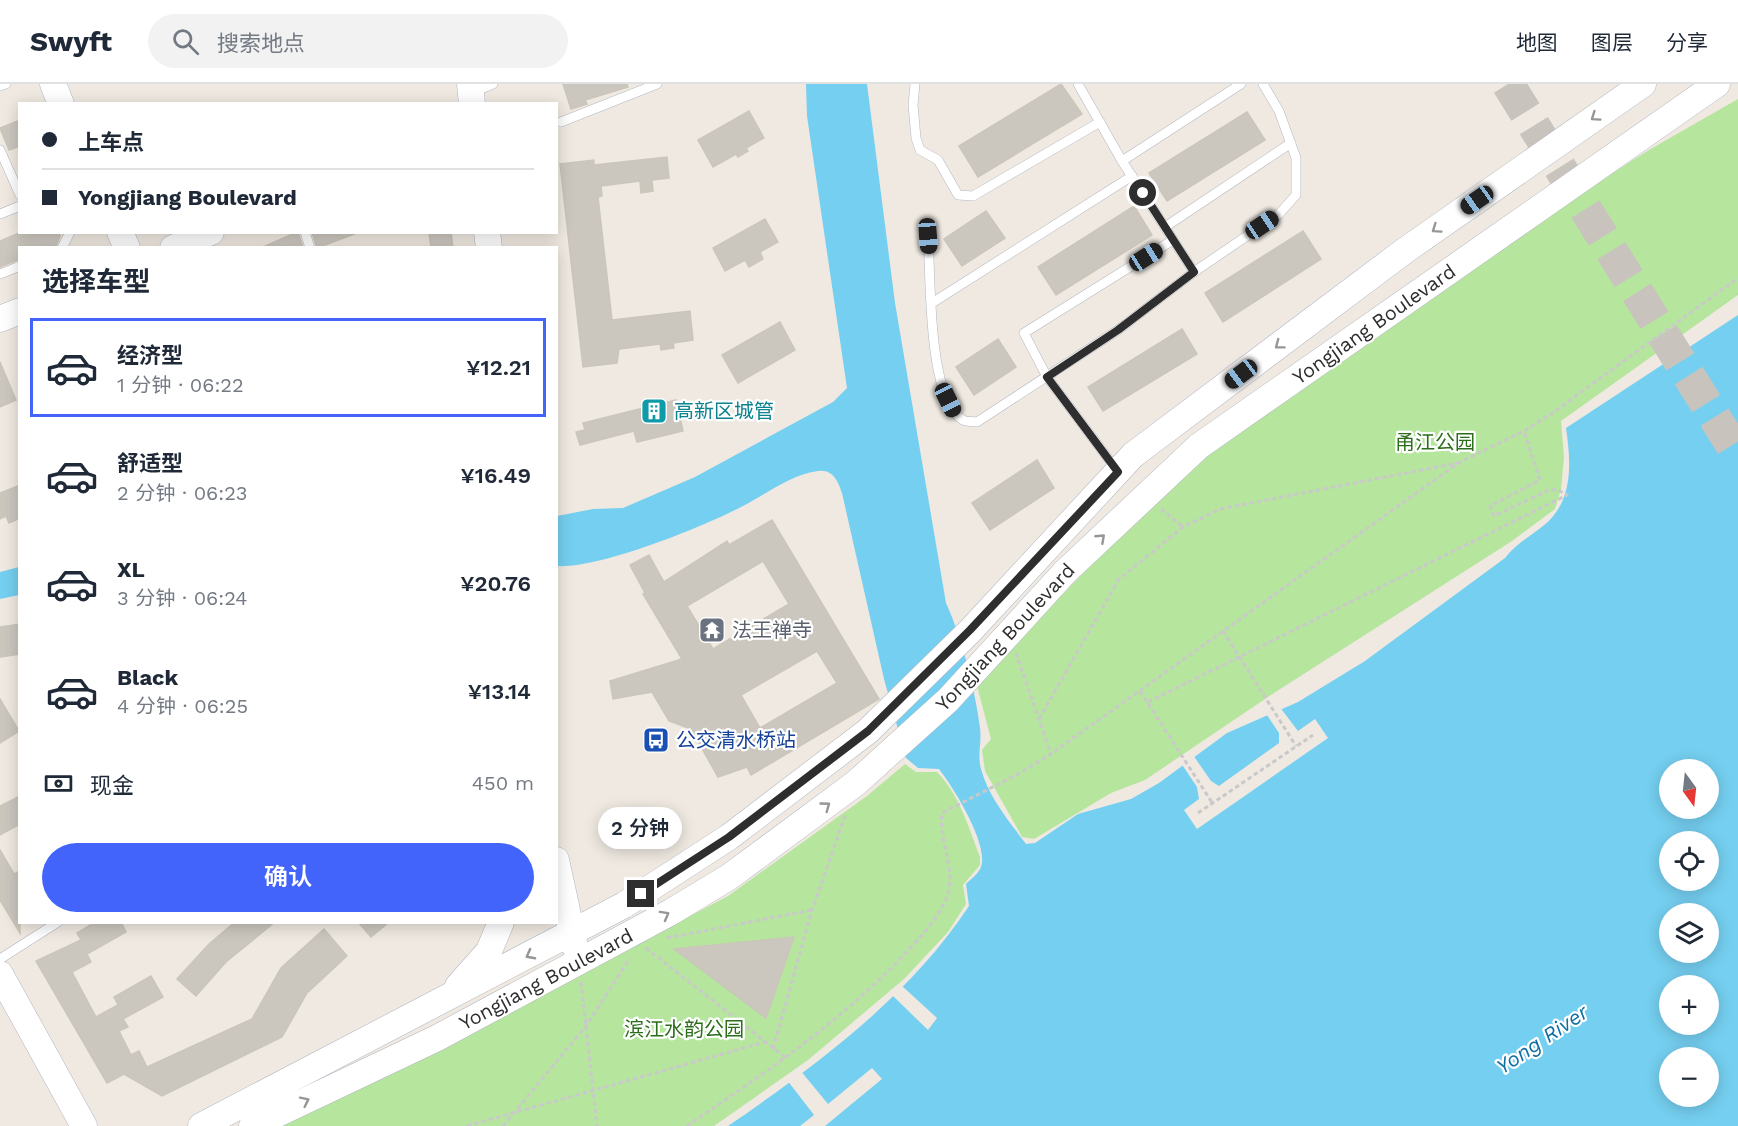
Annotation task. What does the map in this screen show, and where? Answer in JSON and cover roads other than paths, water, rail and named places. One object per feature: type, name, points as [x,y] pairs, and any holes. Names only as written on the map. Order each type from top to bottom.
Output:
[{"type":"main road","points":[[53,84],[61,102]]},
{"type":"main road","name":"Yongjiang Boulevard","points":[[201,1126],[624,905],[729,837],[868,731],[970,630],[1133,455],[1402,252],[1643,84]]},
{"type":"main road","name":"Yongjiang Boulevard","points":[[252,1126],[437,1038],[578,962],[633,939],[729,877],[856,783],[948,700],[1065,572],[1199,446],[1717,84]]},
{"type":"main road","points":[[178,246],[206,234]]},
{"type":"main road","points":[[0,319],[18,312]]},
{"type":"main road","points":[[558,869],[578,962]]},
{"type":"main road","points":[[447,998],[489,951],[500,924]]},
{"type":"main road","points":[[0,974],[84,1126]]},
{"type":"lane","points":[[0,86],[6,84]]},
{"type":"lane","points":[[561,123],[657,84]]},
{"type":"lane","points":[[915,84],[913,105],[916,138],[920,150],[939,160],[958,195],[973,196],[1100,122]]},
{"type":"lane","points":[[1078,84],[1122,161],[1194,272]]},
{"type":"lane","points":[[1122,161],[1241,84]]},
{"type":"lane","points":[[928,236],[932,341],[942,389],[953,411],[964,420],[977,422],[1118,330],[1194,272],[1279,214],[1296,195],[1296,158],[1276,103],[1263,84]]},
{"type":"lane","points":[[1165,227],[1291,143]]},
{"type":"lane","points":[[0,150],[18,190]]},
{"type":"lane","points":[[932,303],[1132,176]]},
{"type":"lane","points":[[0,214],[18,207]]},
{"type":"lane","points":[[1118,472],[1047,377],[1024,333],[1173,240]]},
{"type":"lane","points":[[0,274],[18,267]]},
{"type":"lane","points":[[0,959],[55,924]]},
{"type":"water","name":"Yong River","points":[[806,84],[867,84],[895,303],[946,603],[967,664],[975,697],[980,733],[981,769],[994,799],[1026,844],[1035,843],[1078,814],[1131,799],[1159,783],[1227,733],[1298,702],[1365,661],[1505,558],[1543,526],[1560,505],[1568,481],[1569,454],[1566,428],[1738,315],[1738,1126],[728,1126],[828,1053],[890,1000],[918,970],[969,906],[966,884],[981,867],[980,845],[968,816],[939,769],[918,768],[906,758],[884,679],[842,493],[837,480],[831,474],[818,471],[799,476],[725,515],[678,535],[624,554],[575,565],[558,566],[558,516],[593,509],[623,508],[695,477],[833,402],[847,388],[807,116]]},
{"type":"water","points":[[18,567],[18,595],[0,599],[0,572]]},
{"type":"tunnel","points":[[1508,84],[1738,455]]},
{"type":"place","name":"高新区城管","points":[[654,411]]},
{"type":"place","name":"法王禅寺","points":[[712,630]]},
{"type":"place","name":"公交清水桥站","points":[[656,740]]},
{"type":"park label","name":"甬江公园","points":[[1435,442]]},
{"type":"park label","name":"滨江水韵公园","points":[[684,1029]]}]
